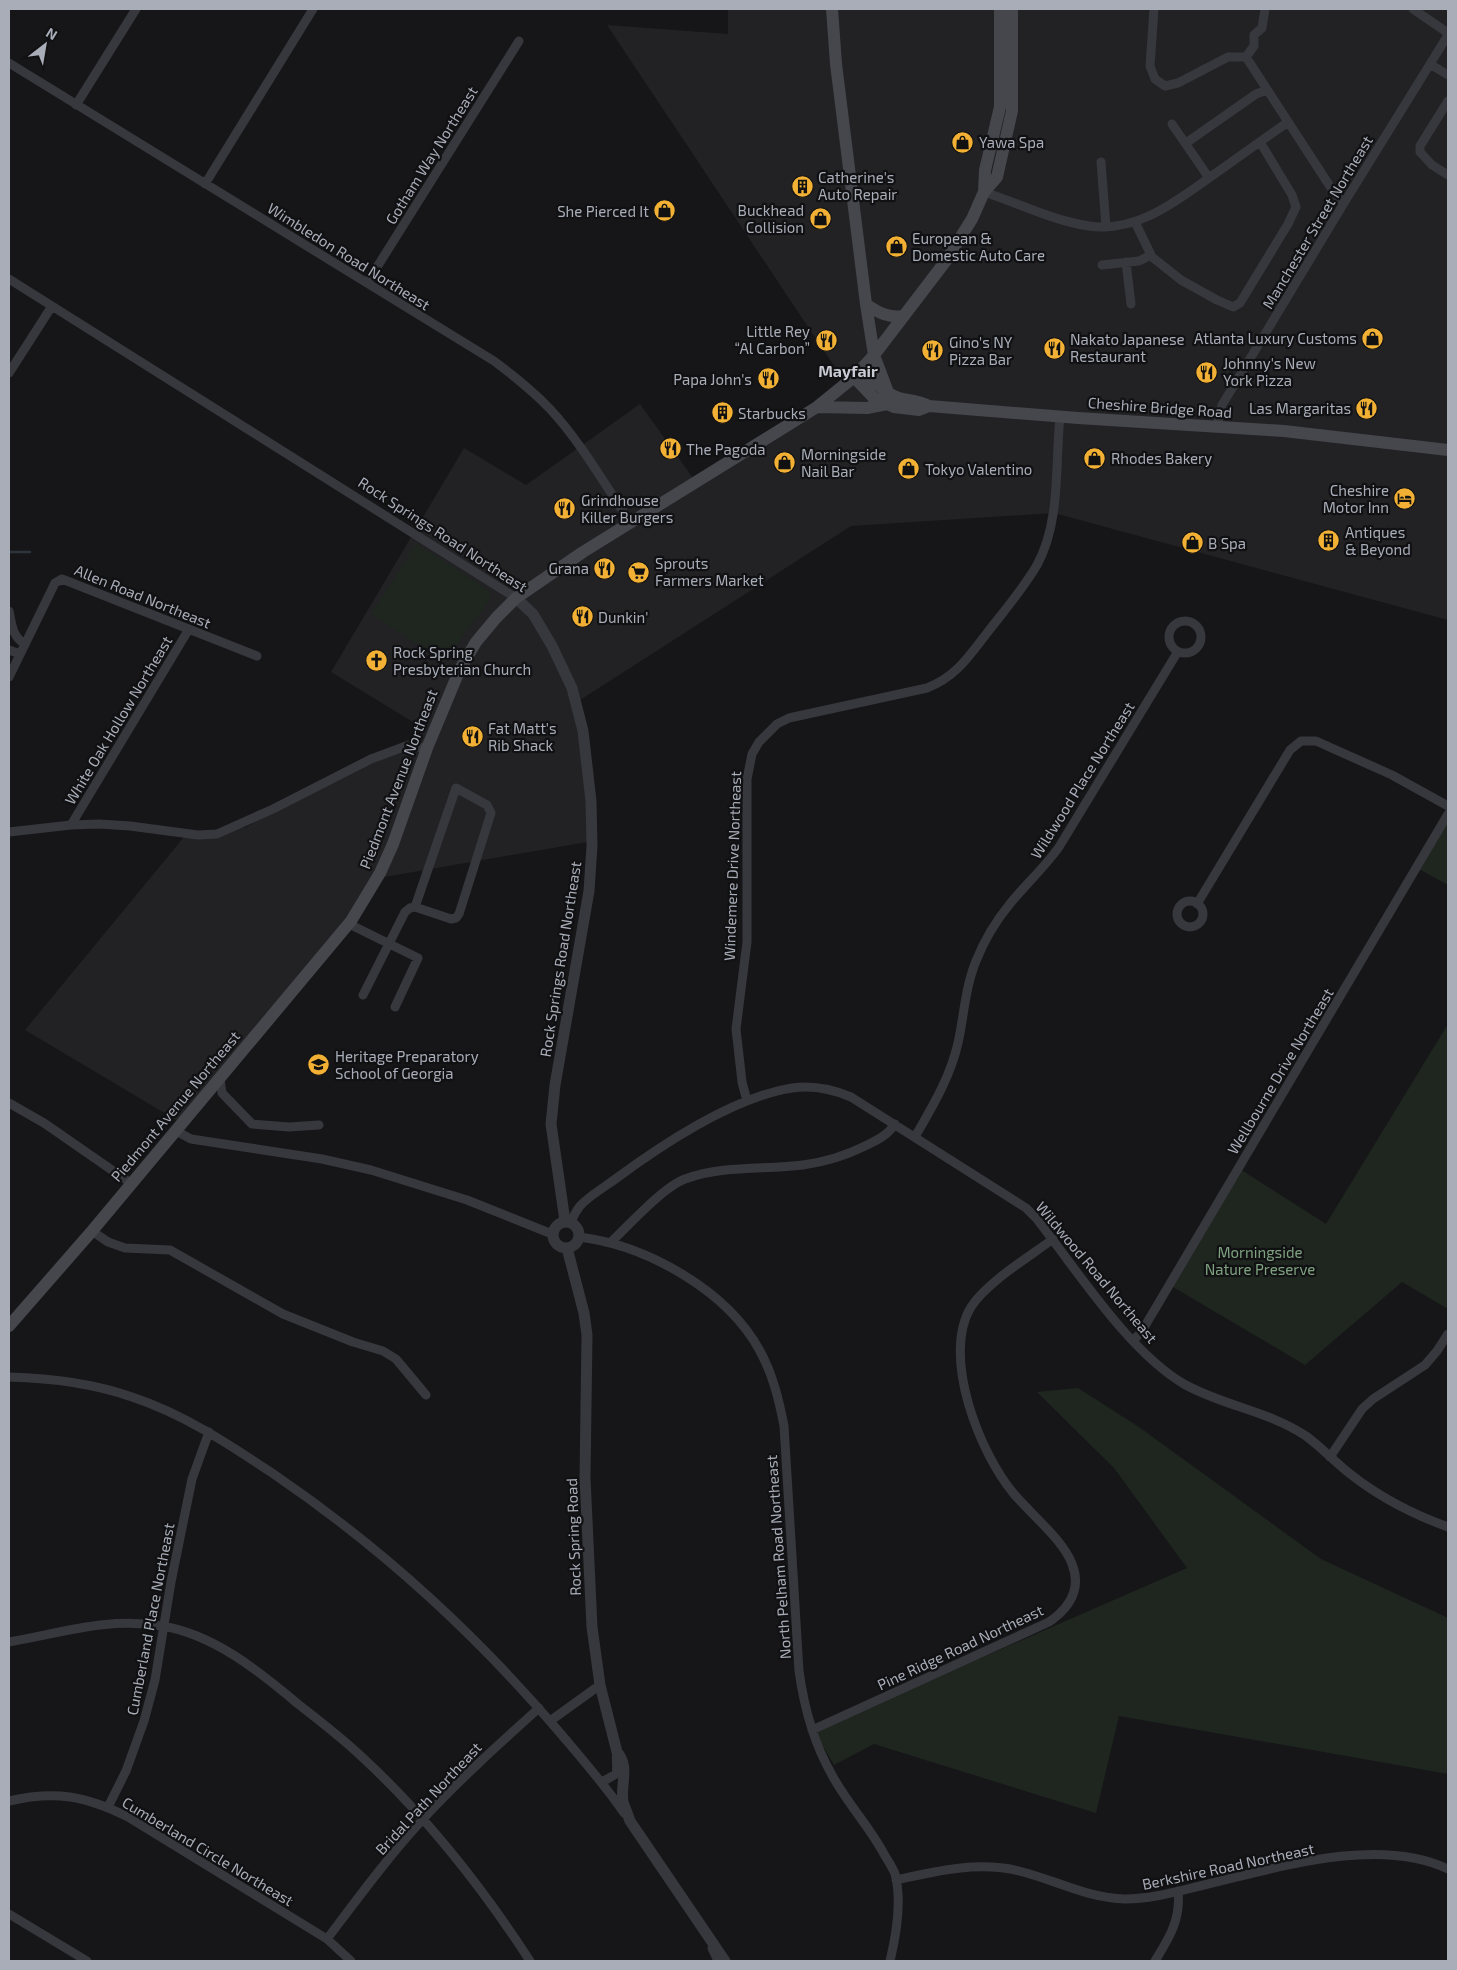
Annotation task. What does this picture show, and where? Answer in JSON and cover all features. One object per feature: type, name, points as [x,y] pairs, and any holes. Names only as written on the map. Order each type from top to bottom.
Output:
[{"type":"main road","points":[[832,9],[836,64],[866,304],[874,355],[887,398]]},
{"type":"main road","points":[[984,192],[985,170],[1000,107],[1000,9]]},
{"type":"main road","points":[[984,192],[997,177],[1012,111],[1012,9]]},
{"type":"main road","name":"Piedmont Avenue Northeast","points":[[9,1326],[132,1184],[349,924],[380,873],[393,844],[427,748],[460,668],[486,630],[516,598],[582,552],[817,407],[858,373],[874,355],[958,244],[984,192]]},
{"type":"main road","points":[[866,304],[875,311],[885,315],[894,317],[904,316]]},
{"type":"main road","points":[[858,373],[873,397],[887,398]]},
{"type":"main road","points":[[817,407],[867,408],[887,398]]},
{"type":"main road","name":"Cheshire Bridge Road","points":[[887,398],[894,407],[919,410],[929,406],[1217,426],[1337,436],[1448,450]]},
{"type":"street","points":[[76,105],[136,9]]},
{"type":"street","points":[[205,184],[313,9]]},
{"type":"street","points":[[1154,9],[1150,66],[1155,79],[1165,86],[1178,84],[1228,57],[1246,57]]},
{"type":"street","points":[[1246,57],[1254,46],[1254,35],[1262,28],[1265,9]]},
{"type":"street","points":[[1413,9],[1448,34]]},
{"type":"street","name":"Manchester Street Northeast","points":[[1217,426],[1222,405],[1448,34]]},
{"type":"street","name":"Gotham Way Northeast","points":[[367,284],[519,41]]},
{"type":"street","points":[[1246,57],[1335,194],[1344,203]]},
{"type":"street","name":"Wimbledon Road Northeast","points":[[9,63],[494,361],[531,390],[568,431],[630,522]]},
{"type":"street","points":[[1430,64],[1448,75]]},
{"type":"street","points":[[1186,143],[1256,94],[1267,90]]},
{"type":"street","points":[[1448,101],[1420,146],[1420,152],[1432,165],[1448,175]]},
{"type":"street","points":[[984,192],[1078,224],[1106,227],[1135,222],[1177,201],[1288,122]]},
{"type":"street","points":[[1172,124],[1209,178]]},
{"type":"street","points":[[1135,222],[1152,255],[1181,280],[1233,307],[1240,303],[1288,224],[1296,206],[1292,195],[1260,142]]},
{"type":"street","points":[[1101,162],[1106,227]]},
{"type":"street","points":[[1102,265],[1139,261],[1152,255]]},
{"type":"street","points":[[1126,262],[1131,304]]},
{"type":"street","name":"Rock Springs Road Northeast","points":[[9,279],[403,525],[516,598],[533,614],[552,646],[572,688],[583,731],[591,801],[592,846],[589,891],[554,1085],[551,1124],[568,1222]]},
{"type":"street","points":[[9,373],[52,306]]},
{"type":"street","name":"Windemere Drive Northeast","points":[[747,1101],[742,1082],[736,1028],[747,942],[747,779],[752,754],[768,732],[789,718],[927,688],[946,679],[962,666],[1027,580],[1044,549],[1053,513],[1060,416]]},
{"type":"street","name":"Allen Road Northeast","points":[[25,644],[55,583],[62,578],[257,656]]},
{"type":"street","points":[[9,611],[14,635],[25,644],[9,677]]},
{"type":"street","name":"White Oak Hollow Northeast","points":[[72,825],[189,629]]},
{"type":"street","points":[[9,650],[20,654]]},
{"type":"street","name":"Wildwood Place Northeast","points":[[915,1137],[940,1094],[951,1070],[958,1043],[968,983],[987,938],[1009,904],[1060,847],[1177,653]]},
{"type":"street","points":[[1197,904],[1290,750],[1301,741],[1316,741],[1364,762],[1448,806]]},
{"type":"street","points":[[9,832],[72,825],[130,826],[198,835],[217,834],[273,809],[371,760],[406,746],[427,748]]},
{"type":"street","points":[[363,995],[406,912],[410,908],[415,907],[451,920],[459,914],[491,813],[487,806],[456,788],[415,907]]},
{"type":"street","name":"Wellbourne Drive Northeast","points":[[1133,1341],[1142,1331],[1448,814]]},
{"type":"street","points":[[349,924],[418,958],[395,1008]]},
{"type":"street","points":[[220,1079],[222,1093],[252,1124],[289,1127],[319,1125]]},
{"type":"street","name":"Wildwood Road Northeast","points":[[568,1222],[584,1202],[631,1168],[696,1127],[747,1101],[791,1088],[808,1086],[823,1088],[852,1097],[1026,1208],[1053,1239],[1113,1318],[1158,1365],[1185,1384],[1212,1397],[1288,1425],[1307,1437],[1356,1478],[1386,1499],[1406,1510],[1448,1527]]},
{"type":"street","points":[[9,1103],[44,1122],[132,1184]]},
{"type":"street","points":[[610,1243],[670,1188],[683,1180],[732,1169],[801,1166],[829,1161],[882,1138],[895,1124]]},
{"type":"street","points":[[176,1131],[191,1138],[322,1159],[370,1170],[467,1200],[552,1234]]},
{"type":"street","points":[[568,1222],[577,1228],[579,1237],[575,1245],[567,1248],[558,1246],[552,1234],[557,1225],[568,1222]]},
{"type":"street","points":[[92,1231],[108,1242],[125,1248],[170,1250],[282,1314],[353,1342],[383,1351],[396,1359],[426,1394]]},
{"type":"street","name":"North Pelham Road Northeast","points":[[579,1237],[610,1243],[662,1264],[712,1294],[745,1328],[769,1369],[778,1397],[784,1426],[799,1670],[803,1700],[812,1730],[832,1775],[877,1840],[895,1873],[896,1924],[890,1961]]},
{"type":"street","name":"Pine Ridge Road Northeast","points":[[812,1730],[1049,1622],[1062,1613],[1071,1600],[1075,1581],[1072,1562],[1064,1549],[1013,1493],[992,1460],[977,1430],[969,1408],[960,1351],[960,1338],[964,1322],[978,1297],[1053,1239]]},
{"type":"street","name":"Rock Spring Road","points":[[567,1248],[584,1313],[587,1335],[587,1538],[592,1627],[600,1685],[617,1752],[623,1765],[623,1802],[630,1821],[725,1961]]},
{"type":"street","points":[[1330,1457],[1362,1409],[1425,1365],[1448,1334]]},
{"type":"street","points":[[9,1377],[68,1382],[110,1390],[172,1413],[208,1432],[298,1491],[384,1557],[461,1626],[539,1708],[602,1782],[630,1821]]},
{"type":"street","name":"Cumberland Place Northeast","points":[[108,1807],[126,1771],[144,1721],[155,1680],[192,1479],[208,1432]]},
{"type":"street","points":[[9,1642],[107,1623],[136,1622],[164,1626],[191,1634],[216,1645],[280,1689],[361,1756],[422,1819],[463,1867],[503,1919],[530,1961]]},
{"type":"street","points":[[550,1721],[600,1685]]},
{"type":"street","name":"Bridal Path Northeast","points":[[327,1939],[382,1866],[422,1819],[488,1753],[539,1708]]},
{"type":"street","points":[[602,1782],[616,1774],[618,1767],[617,1752]]},
{"type":"street","name":"Cumberland Circle Northeast","points":[[9,1801],[32,1795],[58,1795],[83,1799],[108,1807],[128,1817],[327,1939],[351,1961]]},
{"type":"street","name":"Berkshire Road Northeast","points":[[896,1880],[946,1870],[992,1867],[1022,1872],[1077,1891],[1104,1897],[1142,1898],[1295,1864],[1375,1854],[1398,1854],[1417,1858],[1448,1869]]},
{"type":"street","points":[[1155,1961],[1176,1924],[1180,1903],[1178,1891]]},
{"type":"street","points":[[9,1914],[87,1961]]},
{"type":"street","points":[[708,1938],[718,1961]]},
{"type":"shaded area","points":[[728,9],[1448,9],[1448,620],[1054,513],[851,526],[577,702],[593,841],[373,879],[327,955],[183,1124],[25,1030],[184,837],[246,827],[426,730],[331,672],[464,448],[526,485],[640,404],[698,485],[846,384],[607,25],[728,34]]},
{"type":"green space","points":[[416,544],[491,593],[489,600],[445,662],[371,614]]},
{"type":"green space","points":[[1448,816],[1448,885],[1417,868]]},
{"type":"green space","name":"Morningside Nature Preserve","points":[[1448,1024],[1448,1309],[1402,1282],[1305,1365],[1168,1284],[1237,1167],[1326,1224]]},
{"type":"green space","points":[[1078,1388],[1139,1427],[1321,1559],[1448,1618],[1448,1774],[1119,1716],[1096,1813],[874,1744],[834,1765],[814,1731],[1187,1568],[1114,1468],[1037,1392]]},
{"type":"waterway","points":[[9,552],[30,552]]},
{"type":"place","name":"Yawa Spa","points":[[963,142]]},
{"type":"place","name":"Catherine's Auto Repair","points":[[802,186]]},
{"type":"place","name":"She Pierced It","points":[[665,211]]},
{"type":"place","name":"Buckhead Collision","points":[[820,219]]},
{"type":"place","name":"European & Domestic Auto Care","points":[[896,247]]},
{"type":"place","name":"Atlanta Luxury Customs","points":[[1373,338]]},
{"type":"place","name":"Little Rey “Al Carbon”","points":[[826,340]]},
{"type":"place","name":"Nakato Japanese Restaurant","points":[[1054,348]]},
{"type":"place","name":"Gino's NY Pizza Bar","points":[[933,351]]},
{"type":"place","name":"Johnny's New York Pizza","points":[[1207,372]]},
{"type":"place","name":"Papa John's","points":[[768,379]]},
{"type":"place","name":"Las Margaritas","points":[[1367,408]]},
{"type":"place","name":"Starbucks","points":[[722,413]]},
{"type":"place","name":"The Pagoda","points":[[670,449]]},
{"type":"place","name":"Rhodes Bakery","points":[[1095,458]]},
{"type":"place","name":"Morningside Nail Bar","points":[[785,463]]},
{"type":"place","name":"Tokyo Valentino","points":[[909,469]]},
{"type":"place","name":"Cheshire Motor Inn","points":[[1405,499]]},
{"type":"place","name":"Grindhouse Killer Burgers","points":[[565,509]]},
{"type":"place","name":"Antiques & Beyond","points":[[1329,541]]},
{"type":"place","name":"B Spa","points":[[1192,543]]},
{"type":"place","name":"Grana","points":[[605,568]]},
{"type":"place","name":"Sprouts Farmers Market","points":[[639,572]]},
{"type":"place","name":"Dunkin'","points":[[582,617]]},
{"type":"place","name":"Rock Spring Presbyterian Church","points":[[377,661]]},
{"type":"place","name":"Fat Matt's Rib Shack","points":[[472,737]]},
{"type":"place","name":"Heritage Preparatory School of Georgia","points":[[319,1065]]},
{"type":"district","name":"Mayfair","points":[[848,370]]}]
